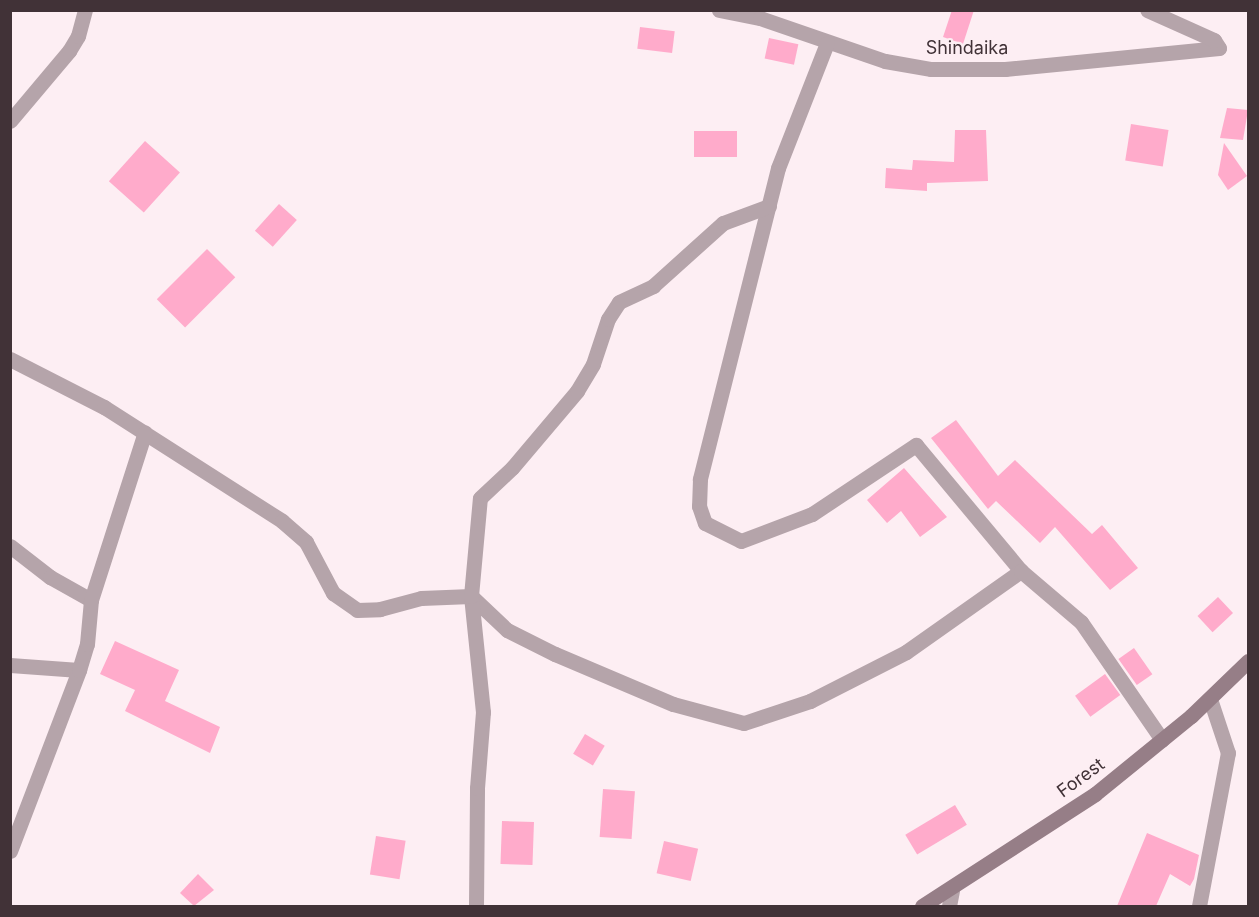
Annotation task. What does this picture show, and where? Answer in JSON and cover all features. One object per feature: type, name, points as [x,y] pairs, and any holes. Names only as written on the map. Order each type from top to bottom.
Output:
[{"type":"street","points":[[10,121],[69,51],[78,36],[85,10]]},
{"type":"street","name":"Shindaika","points":[[719,10],[762,14],[827,44],[885,61],[931,69],[1005,69],[1216,50],[1220,46],[1147,10]]},
{"type":"street","points":[[827,44],[778,168],[700,479],[699,506],[705,523],[741,541],[812,514],[916,446],[1022,571],[1081,622],[1162,740]]},
{"type":"street","points":[[476,906],[477,788],[483,712],[471,596],[480,498],[512,468],[577,391],[593,364],[608,319],[619,302],[653,286],[723,223],[769,206]]},
{"type":"street","points":[[10,359],[145,432],[282,521],[306,542],[333,593],[357,610],[380,609],[421,598],[471,596],[507,630],[555,654],[673,704],[744,723],[810,701],[906,652],[1022,571]]},
{"type":"street","points":[[10,851],[79,670],[87,644],[91,600],[145,432]]},
{"type":"street","points":[[10,546],[50,577],[91,600]]},
{"type":"street","name":"Forest","points":[[922,906],[952,890],[1095,794],[1210,699],[1248,661]]},
{"type":"street","points":[[10,665],[79,670]]},
{"type":"street","points":[[1199,906],[1228,753],[1210,699]]},
{"type":"street","points":[[949,906],[952,890]]},
{"type":"building","points":[[952,10],[974,10],[963,44],[943,37]]},
{"type":"building","points":[[640,27],[675,31],[672,53],[637,49]]},
{"type":"building","points":[[769,38],[798,44],[794,65],[765,59]]},
{"type":"building","points":[[1227,108],[1248,110],[1243,140],[1220,138]]},
{"type":"building","points":[[1131,124],[1169,130],[1163,166],[1125,161]]},
{"type":"building","points":[[955,130],[986,130],[988,181],[927,183],[927,191],[885,188],[886,168],[912,170],[913,160],[954,162]]},
{"type":"building","points":[[694,131],[737,131],[737,157],[694,157]]},
{"type":"building","points":[[145,141],[180,172],[144,213],[109,181]]},
{"type":"building","points":[[1224,143],[1247,176],[1228,190],[1218,175]]},
{"type":"building","points":[[279,204],[297,220],[273,247],[255,231]]},
{"type":"building","points":[[207,249],[235,277],[185,327],[157,299]]},
{"type":"building","points":[[956,420],[998,476],[1015,460],[1092,534],[1102,525],[1138,568],[1110,590],[1055,527],[1040,543],[996,501],[988,509],[931,438]]},
{"type":"building","points":[[904,468],[947,517],[920,537],[901,511],[887,523],[867,500]]},
{"type":"building","points":[[1218,597],[1233,613],[1213,632],[1198,616]]},
{"type":"building","points":[[115,641],[179,670],[165,701],[220,727],[210,753],[125,711],[135,690],[100,674]]},
{"type":"building","points":[[1134,648],[1152,674],[1137,685],[1118,659]]},
{"type":"building","points":[[1105,674],[1120,695],[1090,717],[1075,696]]},
{"type":"building","points":[[585,734],[605,746],[593,766],[573,754]]},
{"type":"building","points":[[603,789],[635,791],[632,839],[600,837]]},
{"type":"building","points":[[955,805],[967,825],[917,855],[905,835]]},
{"type":"building","points":[[502,821],[534,822],[532,865],[500,864]]},
{"type":"building","points":[[1147,833],[1199,855],[1194,879],[1190,886],[1170,874],[1156,906],[1117,906]]},
{"type":"building","points":[[376,836],[406,841],[400,879],[370,875]]},
{"type":"building","points":[[664,841],[698,849],[691,881],[657,873]]},
{"type":"building","points":[[198,874],[214,890],[194,906],[180,893]]}]
